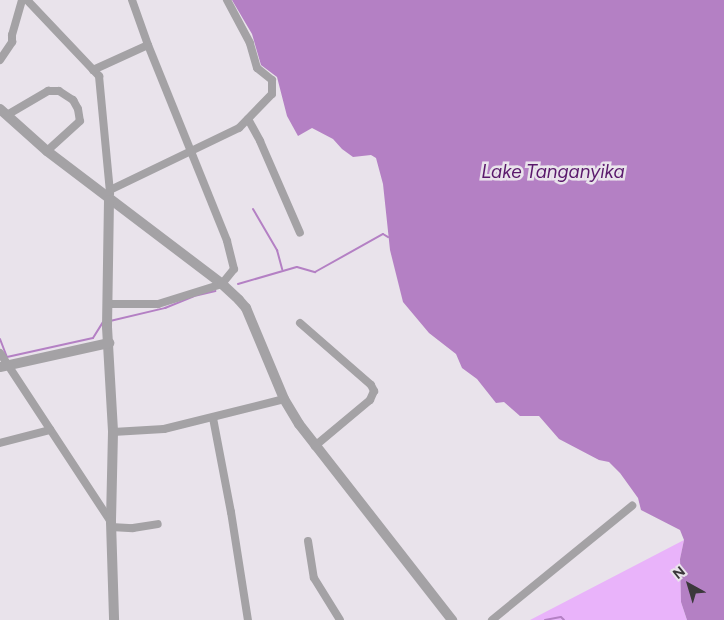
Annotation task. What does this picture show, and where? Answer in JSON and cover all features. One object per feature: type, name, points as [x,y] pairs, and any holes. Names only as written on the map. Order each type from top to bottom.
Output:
[{"type":"street","points":[[0,60],[12,42],[22,0]]},
{"type":"street","points":[[27,0],[99,76],[110,195],[109,306],[107,327],[113,432],[111,524],[114,620]]},
{"type":"street","points":[[109,306],[158,304],[222,284],[234,269],[227,241],[164,90],[132,0]]},
{"type":"street","points":[[110,195],[239,128],[257,107],[272,94],[272,80],[257,68],[250,43],[228,0]]},
{"type":"street","points":[[93,70],[148,45]]},
{"type":"street","points":[[47,151],[80,121],[80,116],[73,100],[59,91],[48,90],[3,112],[47,151],[110,195],[222,284],[246,308],[284,399],[315,446],[452,620]]},
{"type":"street","points":[[248,119],[260,141],[300,233]]},
{"type":"street","points":[[300,323],[324,343],[374,391],[370,400],[315,446]]},
{"type":"street","points":[[4,367],[109,343]]},
{"type":"street","points":[[0,353],[4,367],[50,430],[111,524],[133,528],[158,524]]},
{"type":"street","points":[[113,432],[164,429],[284,399]]},
{"type":"street","points":[[213,418],[231,512],[248,620]]},
{"type":"street","points":[[0,443],[50,430]]},
{"type":"street","points":[[492,620],[632,506]]},
{"type":"street","points":[[308,542],[314,578],[340,620]]},
{"type":"shaded area","points":[[684,540],[680,559],[681,602],[687,620],[530,620]]},
{"type":"water","name":"Lake Tanganyika","points":[[232,0],[724,0],[724,620],[687,620],[681,602],[680,559],[684,540],[680,530],[641,510],[638,498],[620,473],[609,462],[599,460],[559,439],[539,416],[520,416],[504,402],[496,403],[477,379],[462,368],[456,354],[429,333],[403,302],[390,250],[383,184],[376,158],[371,155],[353,157],[333,139],[312,128],[298,136],[287,116],[277,77],[261,65],[252,34]]},
{"type":"waterway","points":[[253,209],[277,250],[282,269]]},
{"type":"waterway","points":[[238,284],[297,267],[315,272],[383,234],[388,237]]},
{"type":"waterway","points":[[110,321],[165,308],[194,296],[215,291]]},
{"type":"waterway","points":[[0,339],[7,357],[93,338],[103,322]]},
{"type":"waterway","points":[[545,620],[561,617],[564,620]]}]
